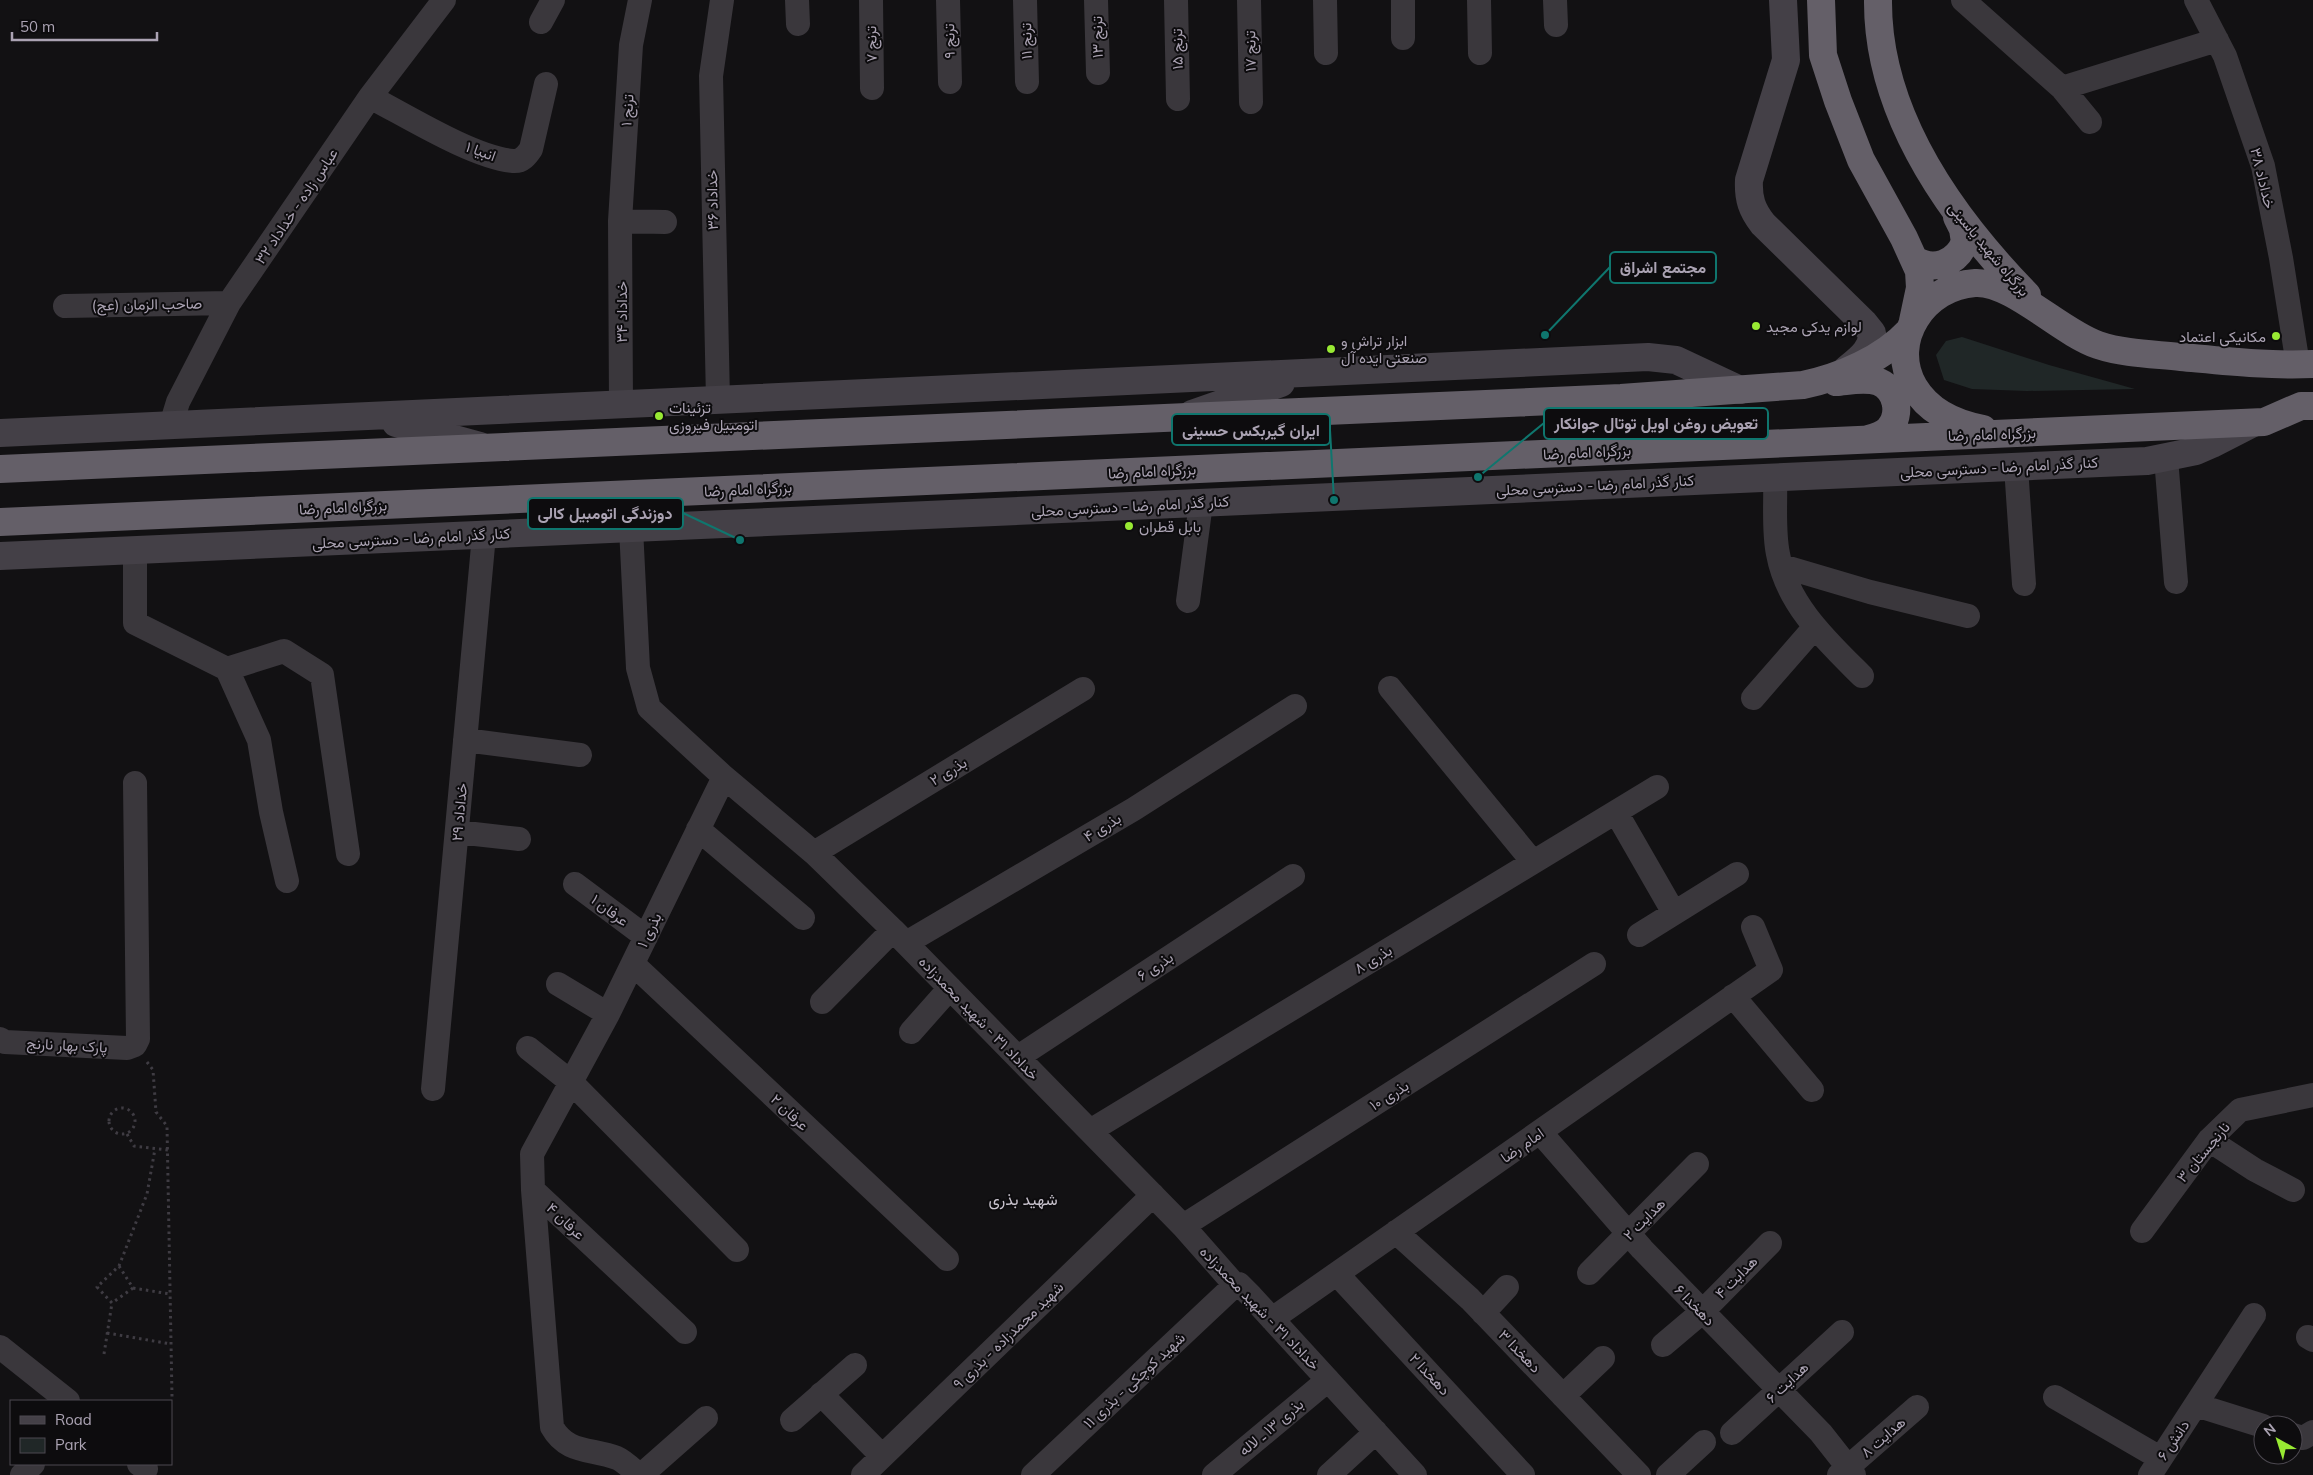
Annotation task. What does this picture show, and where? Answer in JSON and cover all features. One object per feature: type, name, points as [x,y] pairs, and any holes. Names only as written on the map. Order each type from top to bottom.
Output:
[{"type":"highway","points":[[1821,0],[1823,54],[1838,102],[1861,160],[1919,271],[1920,288],[1907,339],[1906,355],[1908,371],[1914,386],[1924,400],[1936,410],[1964,426],[2002,434]]},
{"type":"highway","name":"بزرگراه شهید یاسینی","points":[[1878,0],[1884,62],[1891,89],[1912,138],[1950,204],[2006,274],[2054,322]]},
{"type":"highway","points":[[1914,259],[1926,266],[1939,265],[1956,256],[1963,248],[1965,242],[1963,229],[1950,204]]},
{"type":"highway","points":[[1804,385],[1844,372],[1893,346],[1911,326],[1923,307],[1938,294],[1957,286],[1977,283],[1996,286],[2015,295],[2054,322],[2085,340],[2122,352],[2267,364],[2305,365]]},
{"type":"highway","points":[[0,469],[1622,398],[1868,379],[1884,384],[1889,389],[1896,402],[1896,416],[1884,434],[1868,440]]},
{"type":"highway","name":"بزرگراه امام رضا","points":[[0,522],[2264,422],[2307,406]]},
{"type":"main road","points":[[1783,0],[1786,60],[1749,180],[1748,196],[1754,211],[1763,224],[1864,322],[1872,333],[1870,346],[1863,356],[1844,372]]},
{"type":"main road","points":[[1786,60],[1823,54]]},
{"type":"main road","points":[[0,433],[1663,358],[1676,360],[1740,390]]},
{"type":"main road","points":[[1184,417],[1308,373]]},
{"type":"main road","points":[[0,413],[17,424],[36,431]]},
{"type":"main road","points":[[371,416],[486,448]]},
{"type":"main road","name":"کنار گذر امام رضا - دسترسی محلی","points":[[0,556],[2147,461],[2166,458],[2212,444],[2253,422]]},
{"type":"main road","points":[[1436,492],[1513,455]]},
{"type":"main road","points":[[939,480],[1030,510]]},
{"type":"main road","points":[[627,494],[631,528]]},
{"type":"main road","points":[[268,544],[362,506]]},
{"type":"street","name":"عباس زاده - خداداد ۳۲","points":[[171,425],[178,402],[229,303],[370,97],[444,0]]},
{"type":"street","points":[[542,22],[553,0]]},
{"type":"street","name":"ترنج ۱","points":[[620,221],[632,45],[640,0]]},
{"type":"street","name":"خداداد ۳۶","points":[[718,400],[711,76],[722,0]]},
{"type":"street","points":[[797,0],[798,24]]},
{"type":"street","name":"ترنج ۷","points":[[870,0],[872,88]]},
{"type":"street","name":"ترنج ۹","points":[[948,0],[950,82]]},
{"type":"street","name":"ترنج ۱۱","points":[[1025,0],[1027,82]]},
{"type":"street","name":"ترنج ۱۳","points":[[1096,0],[1098,73]]},
{"type":"street","name":"ترنج ۱۵","points":[[1176,0],[1178,99]]},
{"type":"street","name":"ترنج ۱۷","points":[[1249,0],[1252,102]]},
{"type":"street","points":[[1325,0],[1326,53]]},
{"type":"street","points":[[1403,0],[1403,38]]},
{"type":"street","points":[[1479,0],[1480,53]]},
{"type":"street","points":[[1555,0],[1556,25]]},
{"type":"street","points":[[1963,0],[2062,88],[2090,122]]},
{"type":"street","name":"خداداد ۳۸","points":[[2196,0],[2225,56],[2263,166],[2305,365]]},
{"type":"street","points":[[2062,88],[2217,40]]},
{"type":"street","name":"انبیا ۱","points":[[370,97],[477,152],[515,161],[526,157],[531,149],[546,84]]},
{"type":"street","points":[[620,221],[665,222]]},
{"type":"street","name":"خداداد ۳۴","points":[[620,221],[621,404]]},
{"type":"street","name":"صاحب الزمان (عج)","points":[[64,306],[229,303]]},
{"type":"street","points":[[2166,458],[2176,582]]},
{"type":"street","points":[[2016,467],[2024,584]]},
{"type":"street","points":[[1775,477],[1778,555],[1787,581],[1814,628],[1862,676]]},
{"type":"street","points":[[1188,601],[1201,503]]},
{"type":"street","name":"خداداد ۳۱ - شهید محمدزاده","points":[[631,528],[638,668],[649,708],[724,777],[814,853],[900,937],[1183,1226],[1235,1286],[1239,1284],[1413,1474]]},
{"type":"street","name":"خداداد ۲۹","points":[[433,1089],[484,535]]},
{"type":"street","points":[[135,550],[135,623],[227,669],[259,740],[271,812],[288,882]]},
{"type":"street","points":[[1782,566],[1870,592],[1968,616]]},
{"type":"street","points":[[1752,698],[1814,628]]},
{"type":"street","points":[[227,669],[284,651],[322,675],[348,854]]},
{"type":"street","name":"بذری ۲","points":[[814,853],[1083,688]]},
{"type":"street","points":[[1390,688],[1534,862]]},
{"type":"street","name":"بذری ۴","points":[[822,1002],[900,937],[1134,809],[1296,706]]},
{"type":"street","points":[[465,740],[580,755]]},
{"type":"street","name":"بذری ۱","points":[[572,1083],[633,964],[724,777]]},
{"type":"street","points":[[135,1045],[138,1039],[136,783]]},
{"type":"street","name":"بذری ۸","points":[[1090,1131],[1657,787]]},
{"type":"street","points":[[1616,812],[1674,913]]},
{"type":"street","points":[[698,829],[803,918]]},
{"type":"street","points":[[457,832],[519,840]]},
{"type":"street","points":[[1639,935],[1737,874]]},
{"type":"street","name":"بذری ۶","points":[[1018,1057],[1293,876]]},
{"type":"street","name":"عرفان ۱","points":[[574,884],[646,937]]},
{"type":"street","name":"امام رضا","points":[[1272,1319],[1771,970],[1752,927]]},
{"type":"street","name":"عرفان ۲","points":[[633,964],[947,1259]]},
{"type":"street","name":"بذری ۱۰","points":[[1183,1226],[1594,964]]},
{"type":"street","points":[[558,984],[608,1014]]},
{"type":"street","points":[[911,1032],[950,988]]},
{"type":"street","points":[[1733,996],[1812,1090]]},
{"type":"street","name":"پارک بهار نارنج","points":[[0,1039],[5,1042],[127,1048],[135,1045]]},
{"type":"street","points":[[528,1048],[572,1083],[738,1250]]},
{"type":"street","name":"عرفان ۴","points":[[572,1083],[532,1154],[533,1190],[684,1332]]},
{"type":"street","name":"نارنجستان ۳","points":[[2142,1231],[2209,1140],[2240,1110],[2313,1095]]},
{"type":"street","name":"دهخدا ۶","points":[[1540,1132],[1628,1234],[1822,1433],[1847,1473]]},
{"type":"street","points":[[2209,1140],[2255,1170],[2293,1190]]},
{"type":"street","name":"هدایت ۲","points":[[1590,1273],[1697,1164]]},
{"type":"street","points":[[533,1190],[552,1427],[558,1438],[570,1446],[618,1458],[638,1475],[647,1470],[706,1418]]},
{"type":"street","name":"شهید محمدزاده - بذری ۹","points":[[862,1475],[1152,1195]]},
{"type":"street","name":"دهخدا ۳","points":[[1396,1232],[1483,1313],[1639,1475]]},
{"type":"street","name":"هدایت ۴","points":[[1663,1346],[1702,1312],[1770,1243]]},
{"type":"street","name":"دهخدا ۲","points":[[1337,1274],[1523,1475]]},
{"type":"street","name":"شهید کوچکی - بذری ۱۱","points":[[1033,1475],[1235,1286]]},
{"type":"street","points":[[1483,1313],[1507,1287]]},
{"type":"street","name":"دانش ۶","points":[[2155,1466],[2254,1315]]},
{"type":"street","name":"هدایت ۶","points":[[1732,1433],[1842,1332]]},
{"type":"street","points":[[0,1347],[67,1400]]},
{"type":"street","points":[[1563,1396],[1603,1358]]},
{"type":"street","points":[[792,1420],[855,1365]]},
{"type":"street","name":"بذری ۱۳ ـ لاله","points":[[1214,1475],[1328,1380]]},
{"type":"street","points":[[822,1394],[882,1456]]},
{"type":"street","points":[[2055,1397],[2155,1466]]},
{"type":"street","points":[[2196,1406],[2253,1423]]},
{"type":"street","name":"هدایت ۸","points":[[1847,1473],[1918,1407]]},
{"type":"street","points":[[1329,1475],[1376,1432]]},
{"type":"street","points":[[1668,1475],[1704,1442]]},
{"type":"street","points":[[22,1475],[32,1465]]},
{"type":"path","points":[[135,1045],[153,1070],[156,1112],[168,1126],[172,1397]]},
{"type":"path","points":[[116,1108],[127,1108],[134,1116],[134,1126],[127,1134],[116,1134],[109,1126],[109,1116],[116,1108]]},
{"type":"path","points":[[127,1134],[134,1146],[168,1150]]},
{"type":"path","points":[[112,1302],[97,1287],[119,1266],[147,1194],[155,1149]]},
{"type":"path","points":[[119,1266],[133,1288]]},
{"type":"path","points":[[104,1354],[112,1302],[133,1288],[170,1294]]},
{"type":"path","points":[[107,1333],[171,1344]]},
{"type":"green space","points":[[1962,337],[2049,365],[2135,389],[2027,391],[1972,389],[1944,380],[1936,355],[1946,341]]},
{"type":"place","name":"لوازم یدکی مجید","points":[[1756,326]]},
{"type":"place","name":"مجتمع اشراق","points":[[1545,335]]},
{"type":"place","name":"مکانیکی اعتماد","points":[[2276,336]]},
{"type":"place","name":"ابزار تراش و صنعتی ایده آل","points":[[1331,349]]},
{"type":"place","name":"تزئینات اتومبیل فیروزی","points":[[659,416]]},
{"type":"place","name":"تعویض روغن اویل توتال جوانکار","points":[[1478,477]]},
{"type":"place","name":"ایران گیربکس حسینی","points":[[1334,500]]},
{"type":"place","name":"بابل قطران","points":[[1129,526]]},
{"type":"place","name":"دوزندگی اتومبیل کالی","points":[[740,540]]},
{"type":"district","name":"شهید بذری","points":[[1023,1199]]}]
